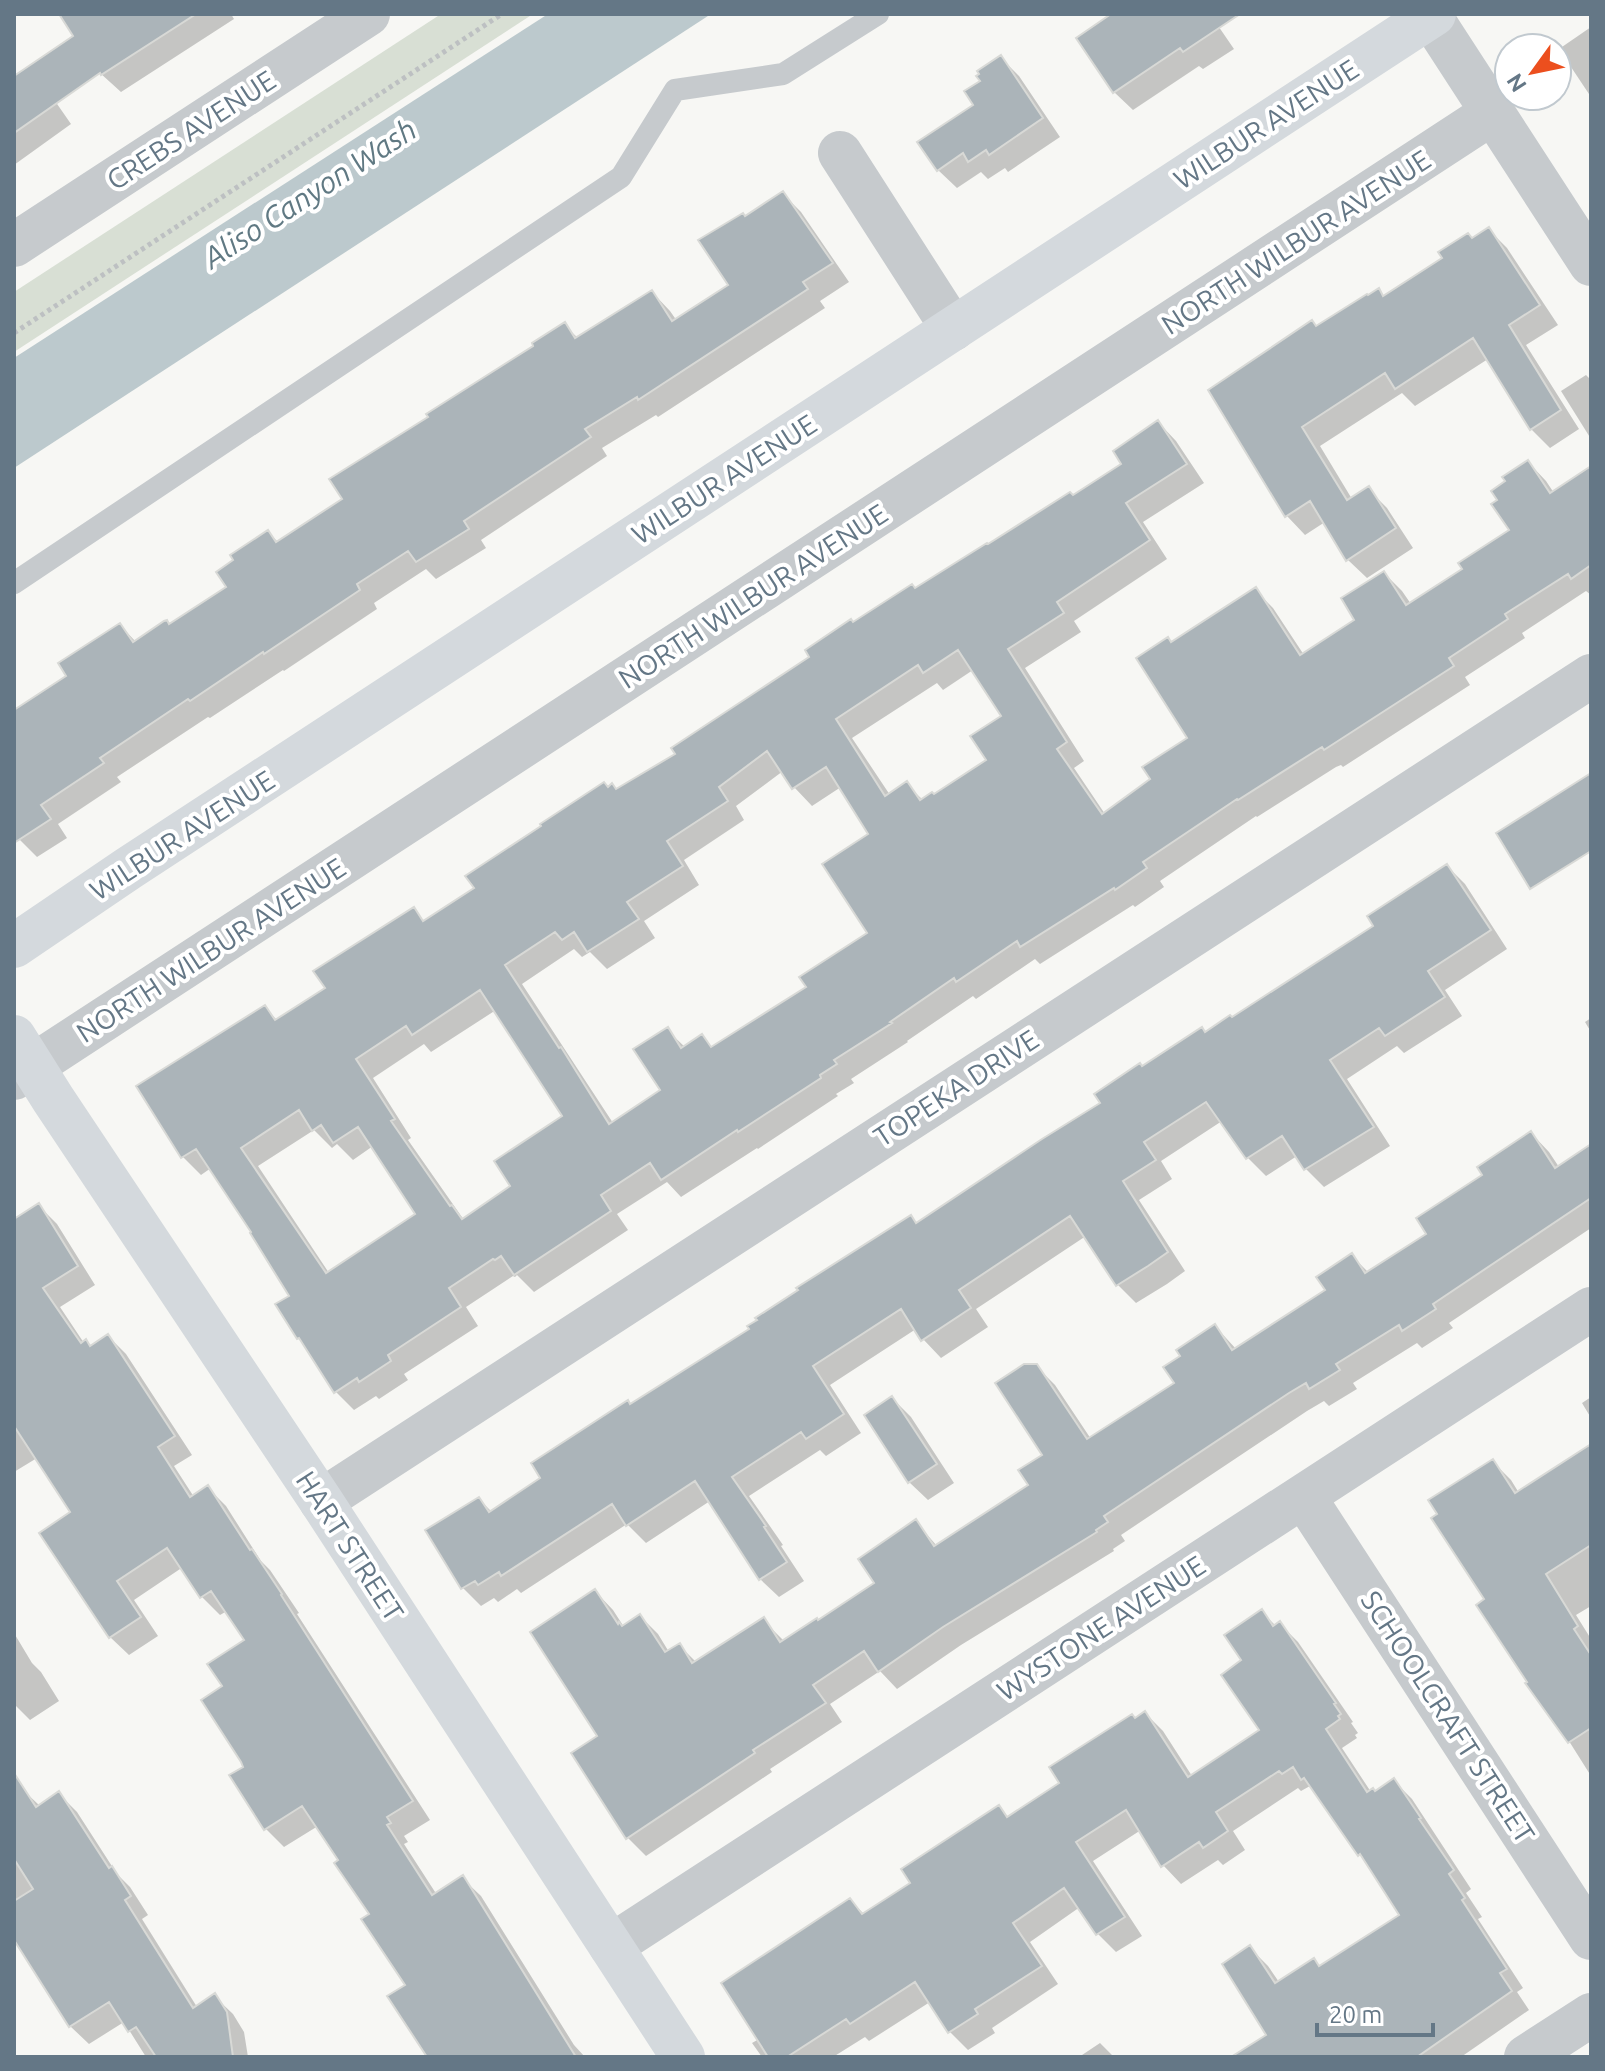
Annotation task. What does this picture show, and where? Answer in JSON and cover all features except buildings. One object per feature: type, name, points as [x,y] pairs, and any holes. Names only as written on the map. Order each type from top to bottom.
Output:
[{"type":"main road","name":"WILBUR AVENUE","points":[[14,946],[1432,15]]},
{"type":"main road","name":"HART STREET","points":[[20,1060],[321,1501],[683,2057]]},
{"type":"street","name":"CREBS AVENUE","points":[[14,245],[368,14]]},
{"type":"street","points":[[1432,15],[1591,264]]},
{"type":"street","name":"NORTH WILBUR AVENUE","points":[[20,1060],[1492,113]]},
{"type":"street","points":[[840,153],[953,329]]},
{"type":"street","name":"TOPEKA DRIVE","points":[[321,1501],[1591,676]]},
{"type":"street","name":"WYSTONE AVENUE","points":[[611,1946],[1591,1309]]},
{"type":"street","name":"SCHOOLCRAFT STREET","points":[[1304,1497],[1591,1938]]},
{"type":"street","points":[[1526,2057],[1591,2015]]},
{"type":"lane","points":[[14,583],[621,177],[675,90],[783,74],[878,14]]},
{"type":"path","points":[[14,333],[502,14]]},
{"type":"shaded area","points":[[441,14],[533,14],[14,352],[14,292]]},
{"type":"water","name":"Aliso Canyon Wash","points":[[548,14],[711,14],[14,468],[14,358]]}]
